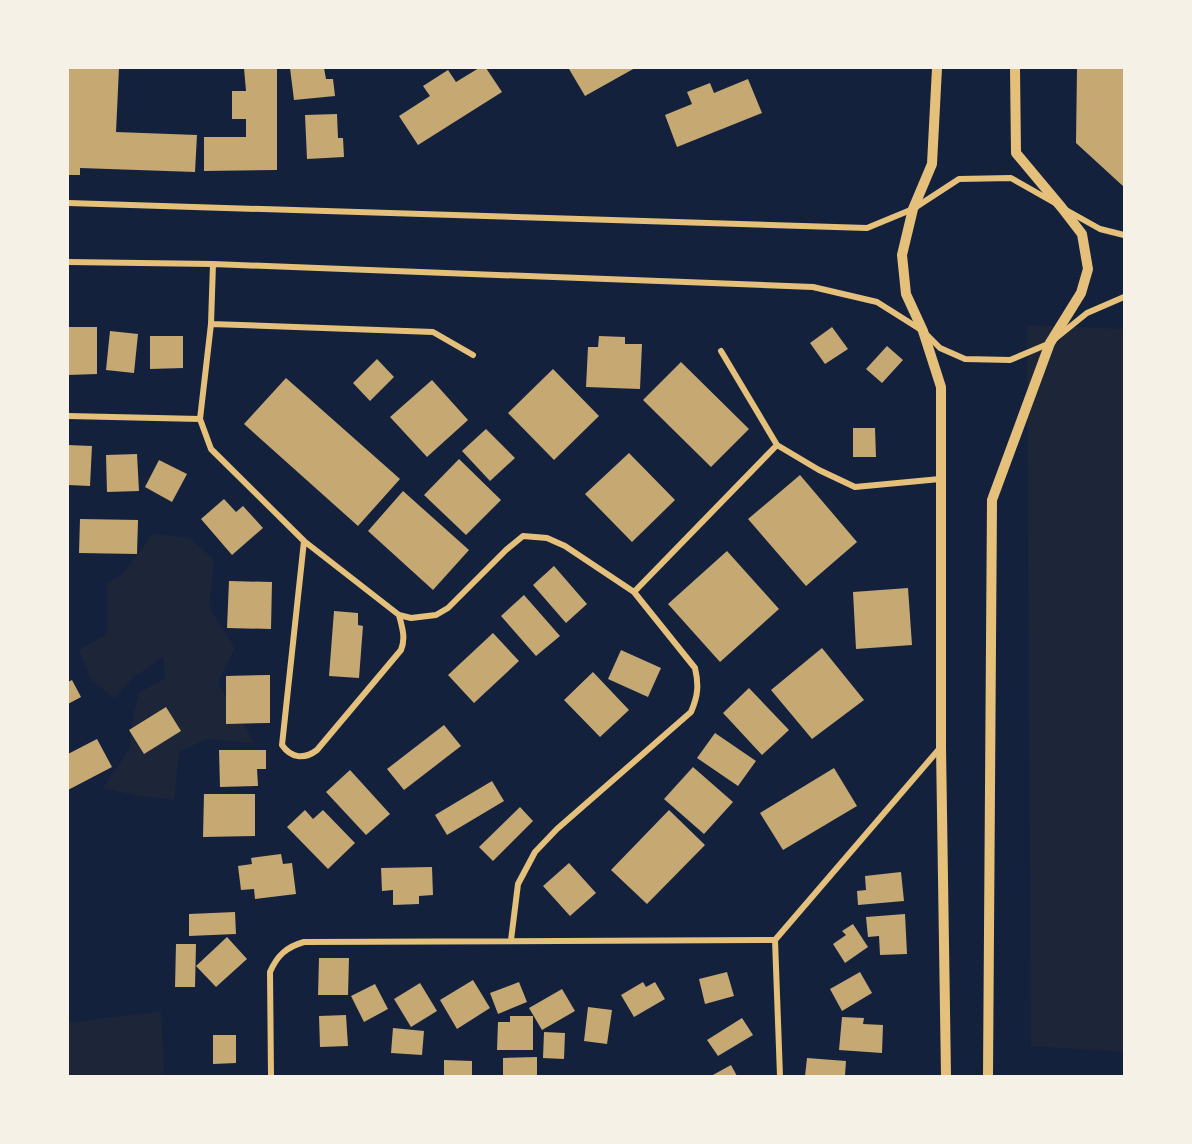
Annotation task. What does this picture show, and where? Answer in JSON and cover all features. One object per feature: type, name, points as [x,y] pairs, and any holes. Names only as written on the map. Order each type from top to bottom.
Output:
[{"type":"street","points":[[937,68],[932,164],[913,209],[902,255],[906,294],[923,331],[942,387],[940,747],[946,1077]]},
{"type":"street","points":[[988,1077],[992,500],[1050,343],[1081,294],[1088,269],[1082,234],[1016,153],[1015,68]]},
{"type":"street","points":[[68,203],[867,228],[913,209],[959,179],[1011,178],[1100,229],[1125,234]]},
{"type":"street","points":[[68,262],[213,264],[813,287],[877,302],[923,331],[940,348],[965,359],[1011,360],[1050,343],[1086,313],[1125,297]]},
{"type":"street","points":[[213,264],[211,324],[200,419],[212,449],[304,541],[399,615],[411,618],[436,615],[448,608],[506,550],[524,536],[547,538],[565,546],[634,592],[694,668],[698,683],[697,698],[691,712],[557,829],[535,852],[518,884],[511,940]]},
{"type":"street","points":[[211,324],[433,332],[473,355]]},
{"type":"street","points":[[721,351],[777,445],[819,470],[855,488],[940,479]]},
{"type":"street","points":[[68,416],[200,419]]},
{"type":"street","points":[[634,592],[777,445]]},
{"type":"street","points":[[304,541],[282,745],[291,755],[305,756],[317,750],[401,650],[404,643],[399,615]]},
{"type":"street","points":[[780,1077],[775,940],[940,747]]},
{"type":"street","points":[[271,1077],[270,972],[274,961],[282,952],[304,942],[775,940]]},
{"type":"shaded area","points":[[1027,325],[1124,329],[1124,1052],[1031,1046]]},
{"type":"shaded area","points":[[153,534],[190,538],[214,560],[209,607],[235,648],[218,683],[255,743],[207,739],[179,752],[174,800],[103,788],[129,750],[139,693],[165,678],[163,657],[134,677],[114,698],[91,680],[79,650],[107,634],[107,583],[123,574]]},
{"type":"shaded area","points":[[161,1011],[164,1076],[68,1076],[68,1023]]},
{"type":"building","points":[[68,68],[119,68],[116,132],[197,135],[195,172],[80,168],[80,175],[68,175]]},
{"type":"building","points":[[244,68],[277,68],[277,170],[204,171],[204,137],[246,137],[246,119],[232,119],[232,91],[246,91]]},
{"type":"building","points":[[290,68],[324,68],[326,79],[333,79],[335,96],[294,100]]},
{"type":"building","points":[[479,68],[486,68],[502,92],[418,145],[399,116],[430,96],[423,86],[448,70],[456,82]]},
{"type":"building","points":[[635,68],[585,96],[569,69]]},
{"type":"building","points":[[1077,68],[1124,68],[1124,187],[1076,143]]},
{"type":"building","points":[[748,79],[762,113],[677,147],[665,115],[692,104],[687,92],[710,83],[714,93]]},
{"type":"building","points":[[337,114],[338,138],[343,138],[344,157],[307,159],[305,115]]},
{"type":"building","points":[[68,327],[97,327],[97,374],[68,375]]},
{"type":"building","points":[[832,327],[848,349],[825,364],[810,343]]},
{"type":"building","points":[[110,331],[138,334],[134,373],[106,370]]},
{"type":"building","points":[[150,336],[183,336],[183,368],[150,369]]},
{"type":"building","points":[[599,336],[625,337],[625,344],[642,344],[640,389],[586,387],[588,347],[598,347]]},
{"type":"building","points":[[887,346],[903,360],[882,383],[866,369]]},
{"type":"building","points":[[377,359],[394,377],[370,401],[353,383]]},
{"type":"building","points":[[681,362],[749,429],[711,467],[643,400]]},
{"type":"building","points":[[553,369],[599,416],[554,460],[508,413]]},
{"type":"building","points":[[286,378],[400,479],[358,526],[244,424]]},
{"type":"building","points":[[432,380],[468,420],[427,457],[390,417]]},
{"type":"building","points":[[853,428],[875,428],[876,457],[853,457]]},
{"type":"building","points":[[486,429],[515,458],[490,481],[462,451]]},
{"type":"building","points":[[68,445],[92,446],[90,486],[68,485]]},
{"type":"building","points":[[629,453],[675,500],[632,542],[585,494]]},
{"type":"building","points":[[137,454],[139,491],[107,492],[106,455]]},
{"type":"building","points":[[459,459],[501,500],[466,535],[424,495]]},
{"type":"building","points":[[159,460],[187,474],[172,502],[145,487]]},
{"type":"building","points":[[800,475],[857,542],[806,586],[748,519]]},
{"type":"building","points":[[403,491],[469,550],[433,590],[368,531]]},
{"type":"building","points":[[224,499],[236,512],[243,506],[263,528],[232,555],[201,519]]},
{"type":"building","points":[[80,519],[138,520],[137,554],[79,553]]},
{"type":"building","points":[[727,551],[779,609],[720,662],[668,604]]},
{"type":"building","points":[[554,566],[587,604],[566,623],[533,585]]},
{"type":"building","points":[[229,581],[272,582],[271,629],[227,628]]},
{"type":"building","points":[[908,588],[912,645],[856,649],[853,592]]},
{"type":"building","points":[[524,595],[560,636],[536,656],[501,616]]},
{"type":"building","points":[[334,611],[358,613],[358,625],[363,626],[359,678],[329,676]]},
{"type":"building","points":[[493,633],[519,661],[474,703],[448,675]]},
{"type":"building","points":[[822,648],[864,700],[812,739],[771,690]]},
{"type":"building","points":[[621,650],[661,668],[648,697],[608,679]]},
{"type":"building","points":[[593,672],[629,710],[600,737],[564,700]]},
{"type":"building","points":[[270,675],[270,723],[226,724],[226,676]]},
{"type":"building","points":[[72,680],[81,697],[68,704],[68,682]]},
{"type":"building","points":[[749,688],[789,730],[762,755],[723,713]]},
{"type":"building","points":[[166,707],[181,731],[144,754],[129,730]]},
{"type":"building","points":[[444,725],[461,746],[404,790],[387,769]]},
{"type":"building","points":[[715,733],[756,761],[738,786],[697,758]]},
{"type":"building","points":[[97,739],[112,767],[68,790],[68,754]]},
{"type":"building","points":[[219,750],[266,750],[266,769],[257,769],[258,786],[220,787]]},
{"type":"building","points":[[693,767],[733,802],[704,834],[664,799]]},
{"type":"building","points":[[834,768],[857,806],[783,850],[760,813]]},
{"type":"building","points":[[350,770],[390,814],[366,835],[326,792]]},
{"type":"building","points":[[492,781],[504,801],[447,835],[435,815]]},
{"type":"building","points":[[204,794],[255,794],[255,836],[203,837]]},
{"type":"building","points":[[520,807],[533,821],[493,861],[479,847]]},
{"type":"building","points":[[305,810],[313,819],[323,810],[355,843],[328,869],[287,827]]},
{"type":"building","points":[[669,810],[705,845],[647,904],[611,870]]},
{"type":"building","points":[[281,854],[283,864],[292,863],[296,894],[255,899],[254,889],[241,890],[238,866],[252,864],[251,858]]},
{"type":"building","points":[[569,863],[596,893],[570,916],[543,886]]},
{"type":"building","points":[[432,867],[433,895],[419,896],[419,904],[393,905],[393,890],[382,891],[381,868]]},
{"type":"building","points":[[901,872],[904,901],[858,905],[857,891],[866,890],[865,876]]},
{"type":"building","points":[[235,912],[236,934],[189,936],[189,914]]},
{"type":"building","points":[[905,914],[907,954],[880,955],[879,936],[868,937],[866,917]]},
{"type":"building","points":[[853,924],[868,947],[845,963],[833,944],[846,935],[842,931]]},
{"type":"building","points":[[227,937],[247,959],[216,987],[196,966]]},
{"type":"building","points":[[176,944],[196,944],[195,987],[175,987]]},
{"type":"building","points":[[319,958],[349,958],[348,995],[318,995]]},
{"type":"building","points":[[727,972],[734,996],[705,1004],[699,979]]},
{"type":"building","points":[[860,972],[872,993],[842,1011],[830,989]]},
{"type":"building","points":[[473,980],[490,1008],[457,1029],[440,1000]]},
{"type":"building","points":[[519,982],[527,1002],[498,1014],[490,993]]},
{"type":"building","points":[[643,982],[646,987],[655,982],[665,999],[634,1017],[621,995]]},
{"type":"building","points":[[420,983],[437,1011],[411,1027],[394,999]]},
{"type":"building","points":[[375,984],[388,1009],[364,1022],[351,996]]},
{"type":"building","points":[[562,989],[575,1011],[542,1030],[529,1008]]},
{"type":"building","points":[[588,1007],[612,1010],[607,1044],[584,1041]]},
{"type":"building","points":[[346,1015],[348,1046],[320,1047],[319,1016]]},
{"type":"building","points":[[510,1016],[533,1016],[533,1050],[497,1050],[498,1022],[510,1022]]},
{"type":"building","points":[[842,1017],[864,1018],[863,1024],[883,1025],[882,1053],[839,1050]]},
{"type":"building","points":[[742,1018],[753,1035],[718,1056],[707,1040]]},
{"type":"building","points":[[393,1028],[424,1031],[422,1055],[391,1053]]},
{"type":"building","points":[[544,1032],[565,1033],[564,1059],[543,1058]]},
{"type":"building","points":[[213,1035],[236,1035],[236,1063],[213,1064]]},
{"type":"building","points":[[537,1057],[537,1076],[503,1076],[503,1058]]},
{"type":"building","points":[[807,1058],[846,1061],[845,1076],[805,1076]]},
{"type":"building","points":[[444,1060],[472,1061],[472,1076],[444,1076]]},
{"type":"building","points":[[731,1065],[737,1076],[711,1076]]}]
